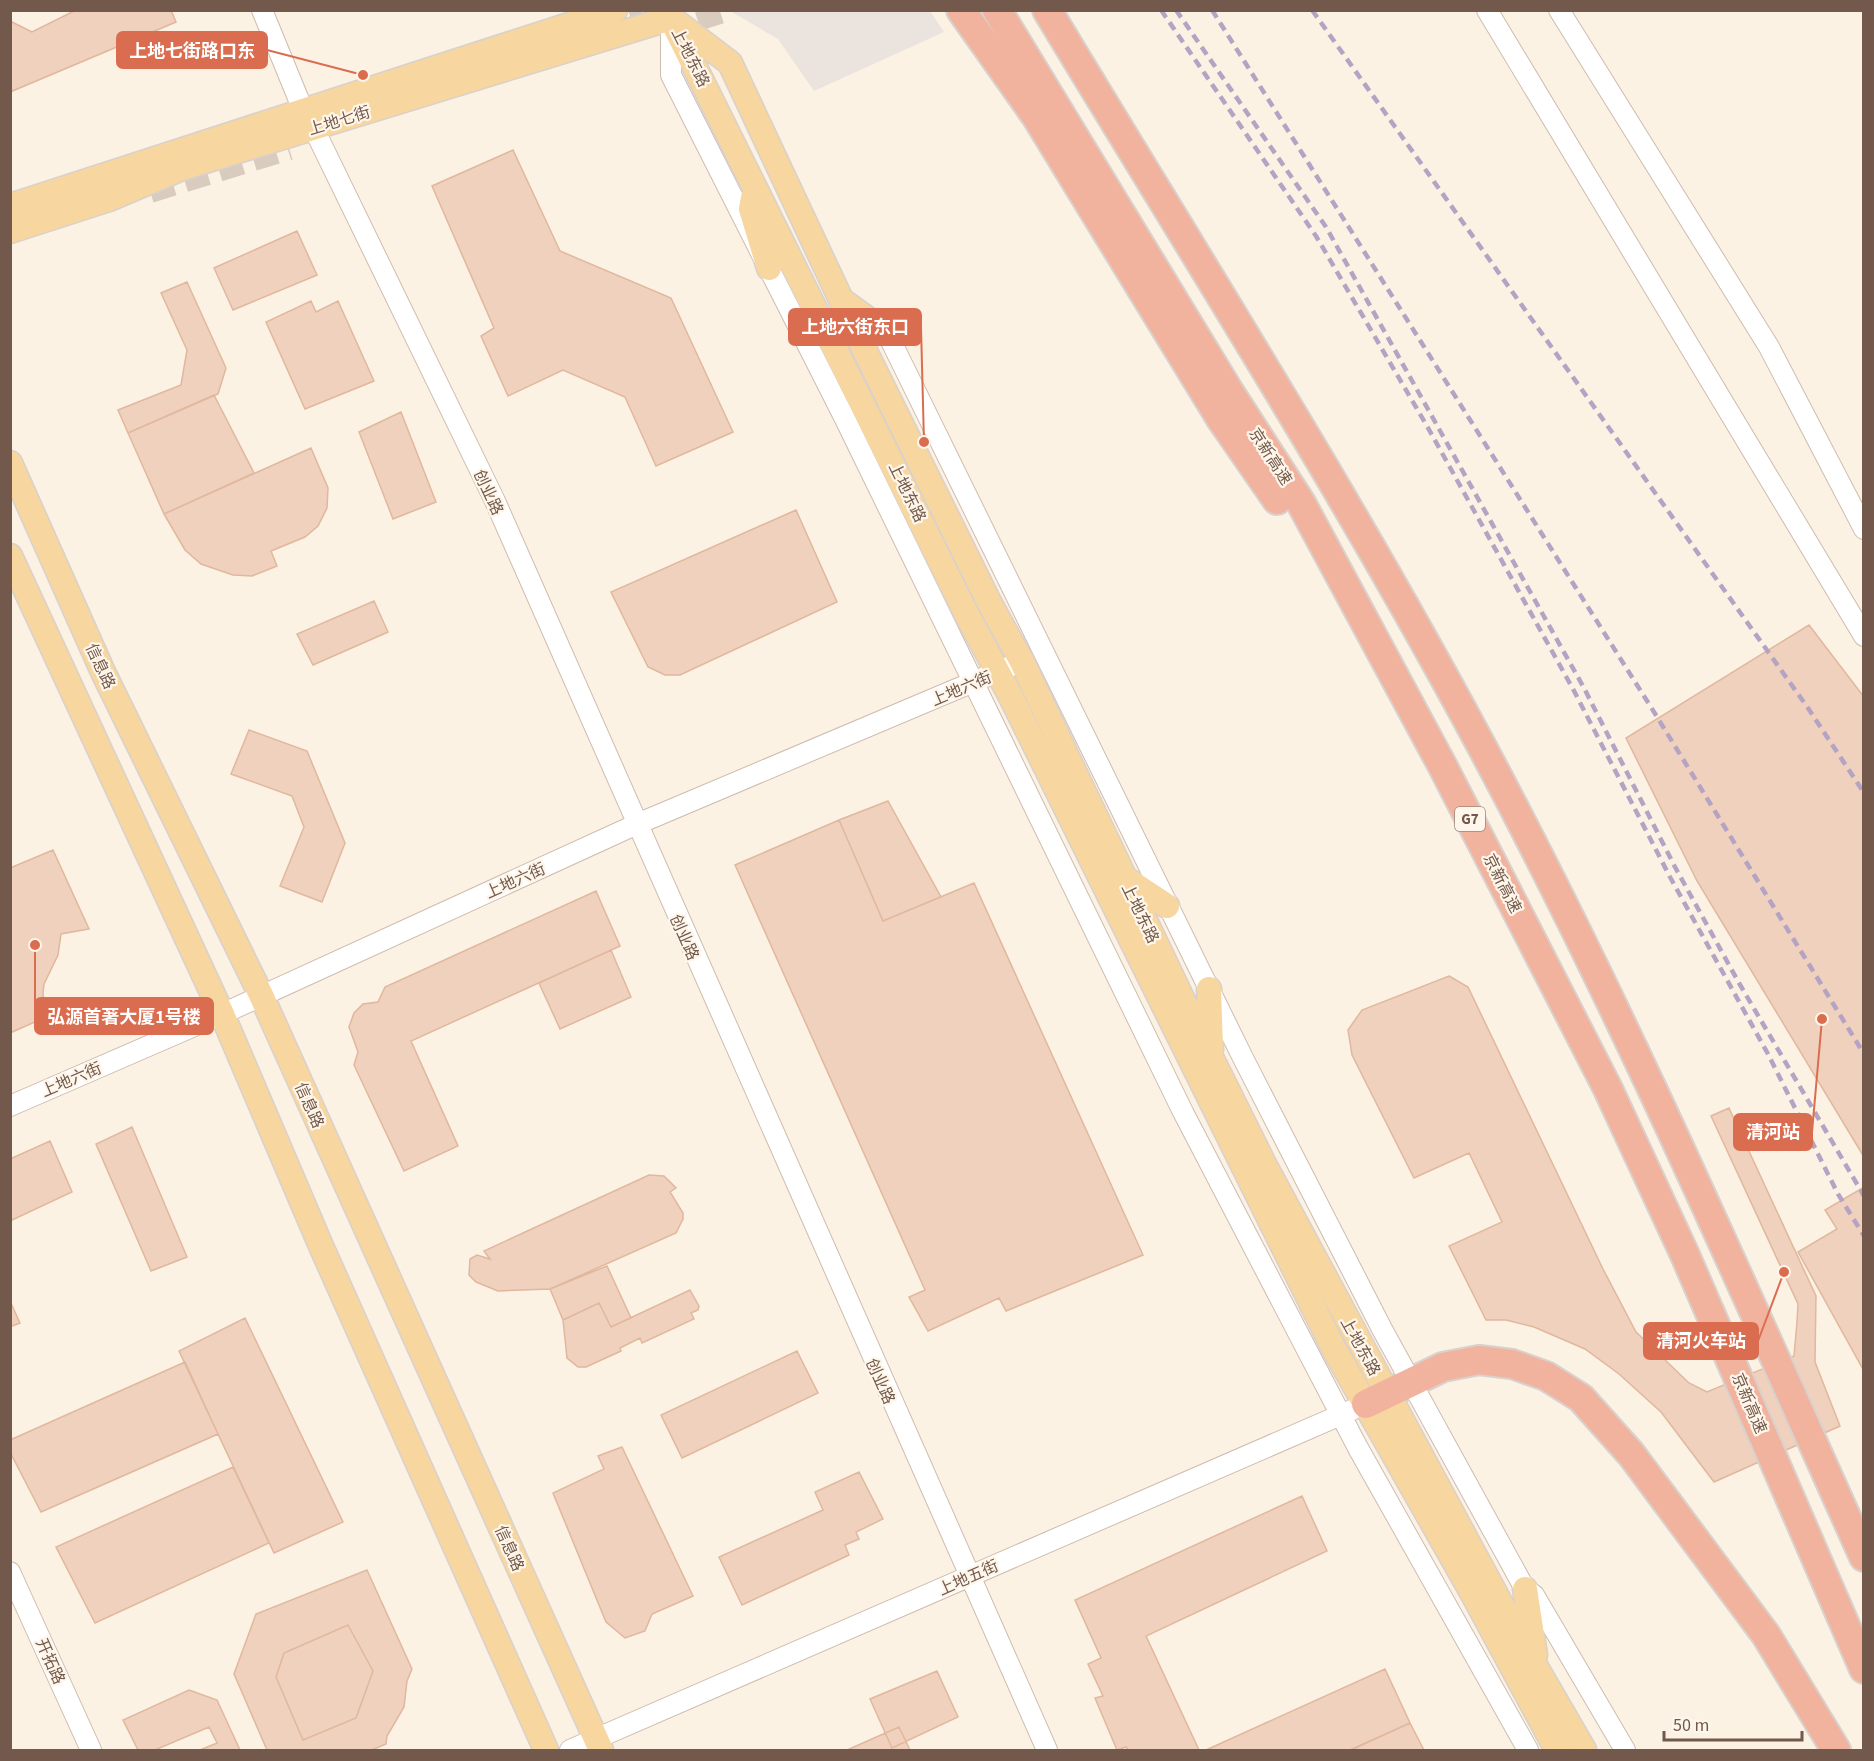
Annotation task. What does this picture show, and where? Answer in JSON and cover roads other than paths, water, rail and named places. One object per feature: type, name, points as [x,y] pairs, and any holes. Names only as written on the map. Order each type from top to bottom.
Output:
[{"type":"highway","points":[[961,10],[1036,116],[1221,419],[1372,634]]},
{"type":"highway","name":"京新高速","points":[[998,10],[1230,393],[1301,503],[1442,765],[1608,1089],[1690,1265],[1863,1669]]},
{"type":"highway","points":[[1047,10],[1345,503],[1480,744],[1603,982],[1671,1126],[1863,1557]]},
{"type":"highway","points":[[1376,1399],[1443,1368],[1479,1360],[1512,1364],[1546,1376],[1581,1398],[1631,1454],[1766,1635],[1836,1750]]},
{"type":"main road","name":"上地七街","points":[[10,231],[109,199],[308,119],[615,10]]},
{"type":"main road","name":"上地七街","points":[[10,206],[668,14]]},
{"type":"main road","name":"上地东路","points":[[668,14],[755,184],[976,634],[1010,695],[1334,1349],[1376,1399],[1584,1750]]},
{"type":"main road","name":"上地东路","points":[[668,14],[730,63],[842,301],[1022,662],[1211,1057],[1289,1212],[1376,1399],[1474,1596],[1557,1750]]},
{"type":"main road","points":[[755,184],[751,209],[769,268]]},
{"type":"main road","points":[[842,301],[887,333]]},
{"type":"main road","name":"信息路","points":[[10,463],[103,672],[261,995],[599,1745]]},
{"type":"main road","points":[[10,556],[222,1014],[321,1246],[546,1750]]},
{"type":"main road","points":[[1124,877],[1167,906]]},
{"type":"main road","points":[[1209,989],[1211,1057]]},
{"type":"main road","points":[[1525,1589],[1538,1672]]},
{"type":"street","name":"创业路","points":[[262,10],[308,119],[495,501],[635,825],[967,1577],[1047,1750]]},
{"type":"street","points":[[1487,10],[1863,636]]},
{"type":"street","points":[[1559,10],[1769,347],[1863,529]]},
{"type":"street","points":[[668,14],[671,75],[769,268],[1183,1112],[1376,1399],[1525,1589],[1534,1595],[1625,1750]]},
{"type":"street","points":[[887,333],[1209,989],[1376,1399],[1528,1750]]},
{"type":"street","points":[[954,645],[1022,609]]},
{"type":"street","name":"上地六街","points":[[10,1106],[222,1014],[635,825],[1022,662]]},
{"type":"street","name":"上地五街","points":[[570,1750],[599,1745],[967,1577],[1376,1399]]},
{"type":"street","name":"开拓路","points":[[10,1572],[91,1750]]},
{"type":"tunnel","points":[[595,25],[641,10]]},
{"type":"tunnel","points":[[663,30],[726,10]]},
{"type":"tunnel","points":[[150,191],[289,148]]},
{"type":"railway","points":[[1161,10],[1316,236],[1427,426],[1573,689],[1670,877],[1768,1054],[1838,1194],[1864,1236]]},
{"type":"railway","points":[[1176,10],[1326,227],[1584,688],[1675,867],[1739,983],[1864,1196]]},
{"type":"railway","points":[[1212,10],[1654,712],[1864,1054]]},
{"type":"railway","points":[[1312,10],[1808,708],[1864,793]]},
{"type":"place","name":"上地七街路口东","points":[[363,75]]},
{"type":"place","name":"上地六街东口","points":[[924,442]]},
{"type":"place","name":"弘源首著大厦1号楼","points":[[35,945]]},
{"type":"place","name":"清河站","points":[[1822,1019]]},
{"type":"place","name":"清河火车站","points":[[1784,1272]]}]
